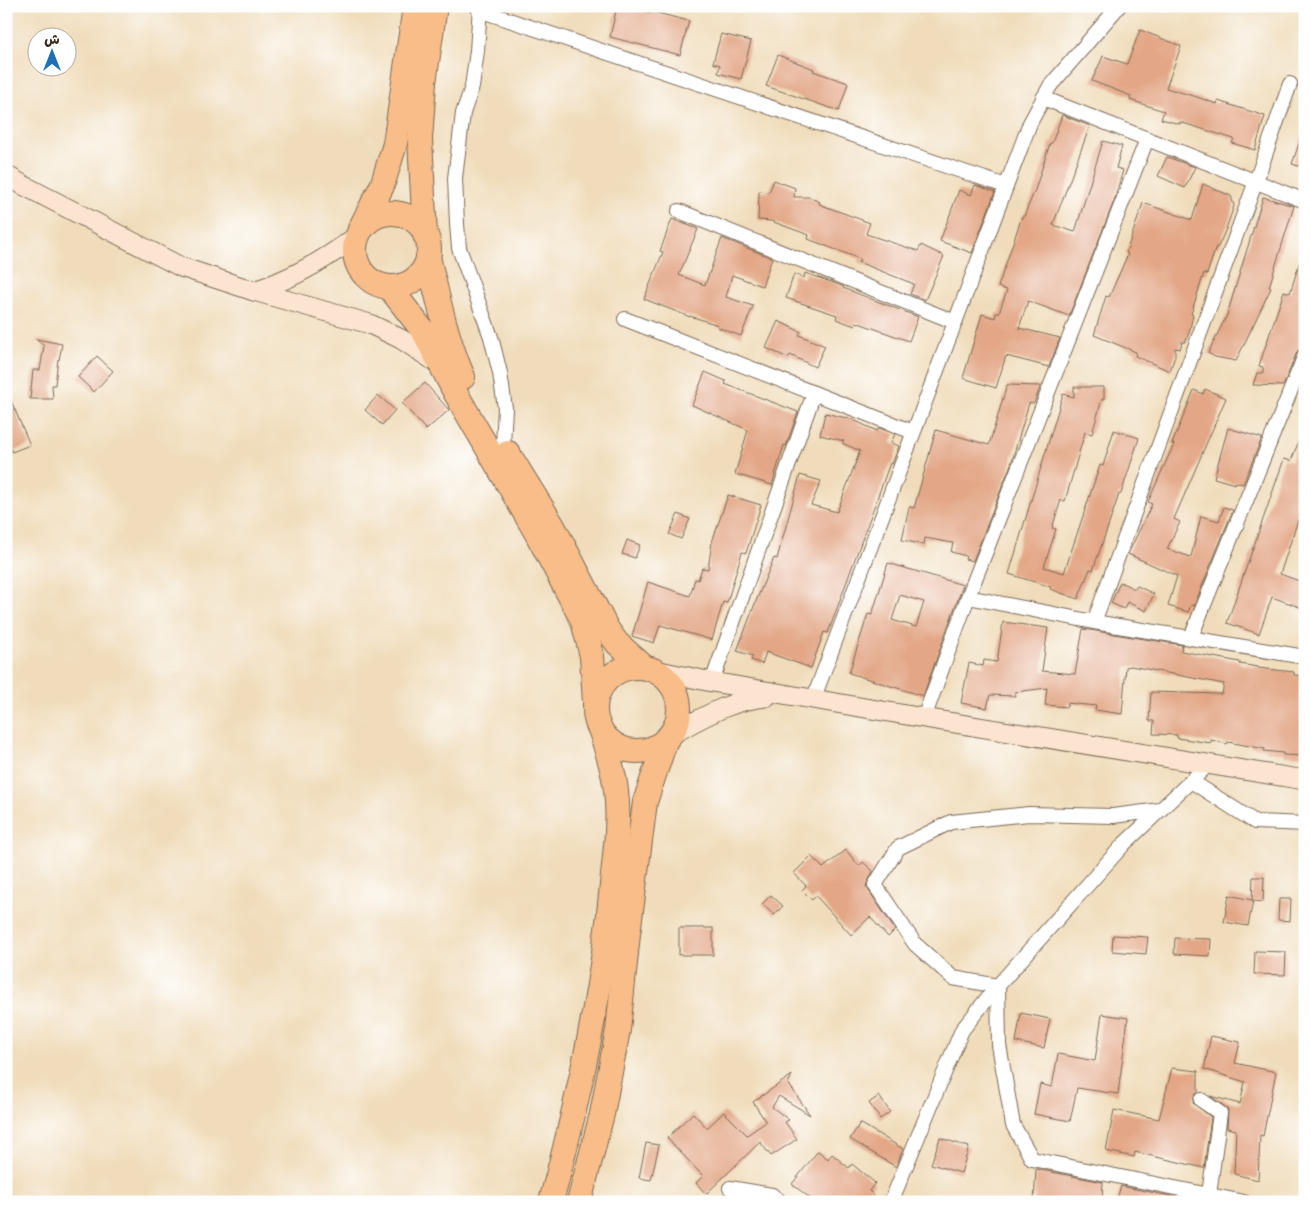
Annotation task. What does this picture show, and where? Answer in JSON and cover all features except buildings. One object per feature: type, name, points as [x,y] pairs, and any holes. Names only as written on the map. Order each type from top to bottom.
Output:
[{"type":"highway","points":[[414,6],[396,144],[382,186],[354,246],[355,258],[367,278],[377,284],[389,287],[399,286],[414,279],[424,267],[426,246],[420,139],[424,83],[435,6]]},
{"type":"highway","points":[[359,232],[373,218],[389,213],[411,218],[419,225],[426,246],[442,317],[458,365],[477,406],[538,499],[607,629],[617,643],[647,668],[662,675],[671,684],[677,696],[679,710],[677,723],[668,737],[645,802],[618,1030],[602,1114],[579,1202]]},
{"type":"highway","points":[[389,287],[424,332],[455,392],[536,532],[583,621],[592,656],[596,716],[610,761],[616,789],[619,819],[609,915],[578,1093],[551,1202]]},
{"type":"highway","points":[[595,703],[598,692],[612,675],[627,668],[647,668]]},
{"type":"highway","points":[[600,728],[607,739],[618,746],[630,750],[656,747],[668,737]]},
{"type":"street","points":[[813,700],[1030,123],[1050,86],[1119,6]]},
{"type":"street","points":[[503,446],[505,408],[500,373],[491,337],[459,248],[456,224],[455,178],[464,113],[472,87],[477,51],[479,8],[1006,186]]},
{"type":"street","points":[[1094,622],[1290,84]]},
{"type":"street","points":[[1043,98],[1305,201]]},
{"type":"street","points":[[924,718],[968,597],[1147,139]]},
{"type":"street","points":[[6,174],[23,185],[162,258],[203,276],[370,324],[401,339],[443,367]]},
{"type":"street","points":[[679,211],[955,322]]},
{"type":"street","points":[[254,291],[282,282],[309,269],[326,259],[359,232]]},
{"type":"street","points":[[625,319],[914,432]]},
{"type":"street","points":[[1191,637],[1305,355]]},
{"type":"street","points":[[712,682],[814,393]]},
{"type":"street","points":[[968,597],[1094,622],[1305,657]]},
{"type":"street","points":[[647,668],[813,700],[1305,780]]},
{"type":"street","points":[[668,737],[730,704],[758,698],[792,696]]},
{"type":"street","points":[[891,1202],[962,1030],[998,986],[1124,844],[1209,764]]},
{"type":"street","points":[[1191,781],[1256,822],[1305,824]]},
{"type":"street","points":[[998,986],[953,978],[915,944],[875,885],[898,848],[951,822],[1029,814],[1113,816],[1160,810]]},
{"type":"street","points":[[998,986],[999,1045],[1013,1125],[1032,1159],[1209,1198],[1244,1202]]},
{"type":"street","points":[[1201,1100],[1220,1114],[1209,1198]]},
{"type":"street","points":[[730,1188],[772,1195],[781,1202]]}]
